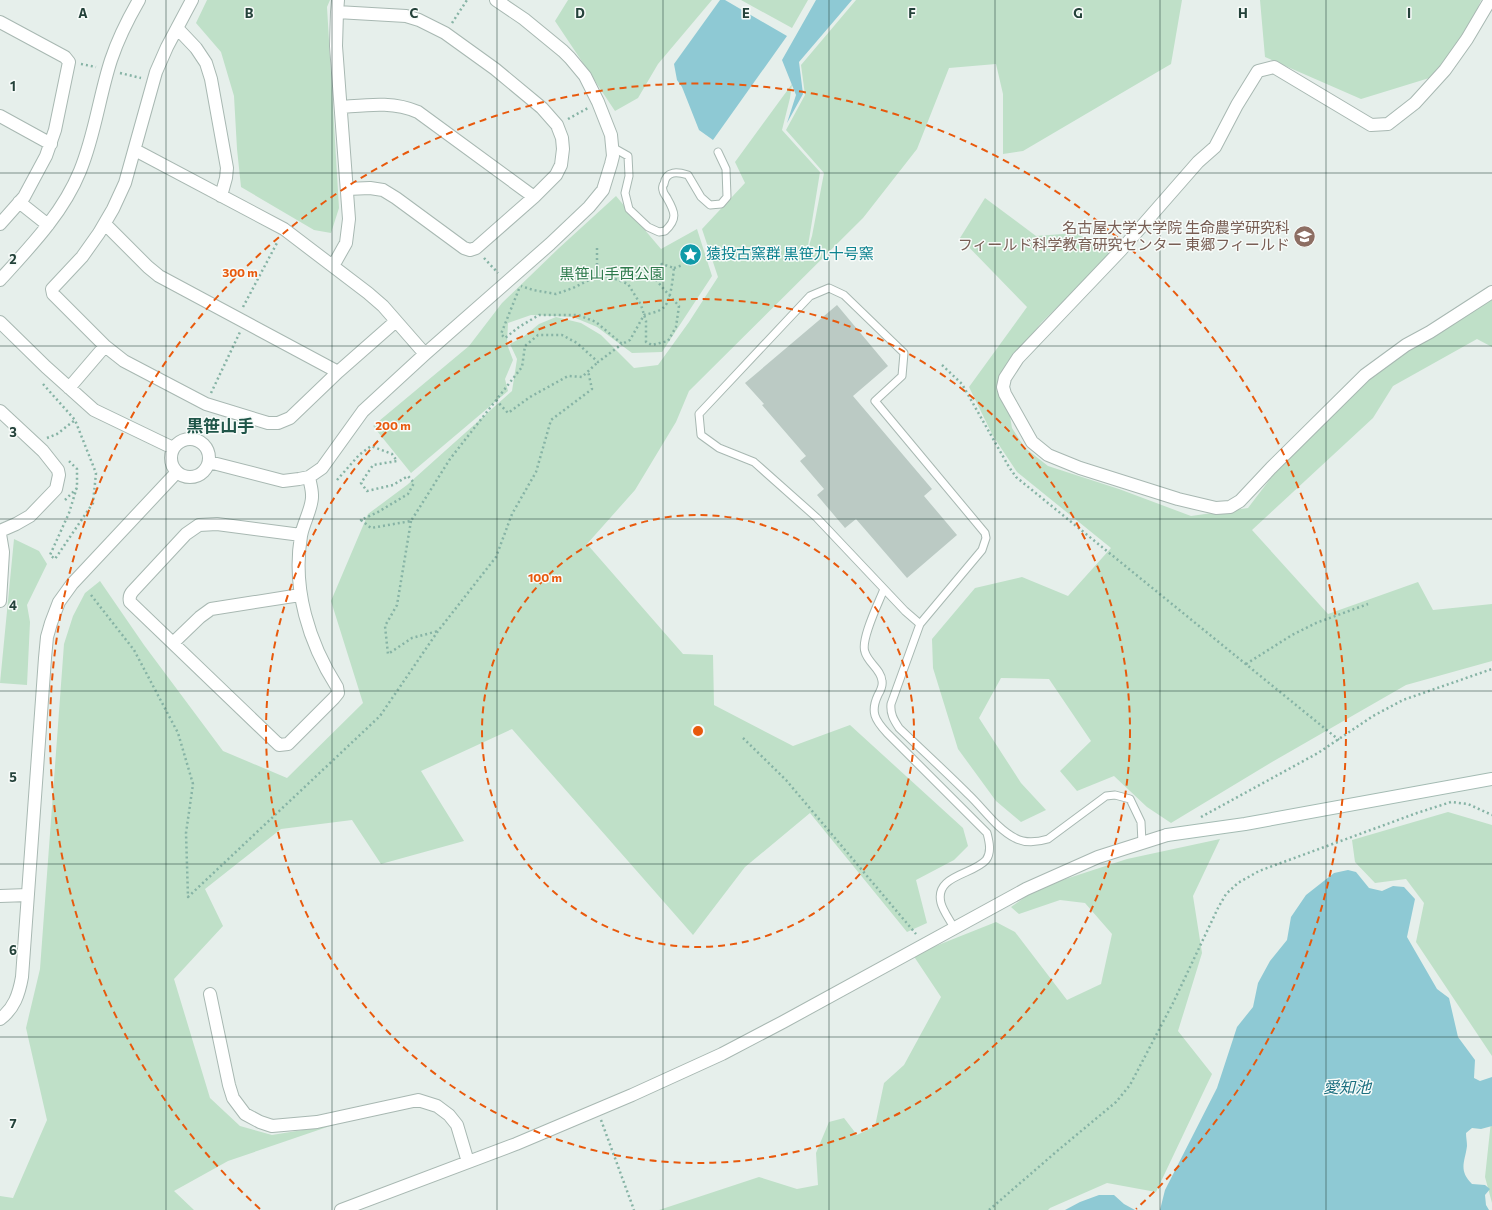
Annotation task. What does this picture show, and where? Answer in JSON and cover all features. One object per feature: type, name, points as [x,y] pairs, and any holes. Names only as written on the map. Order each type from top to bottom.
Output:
[{"type":"street","points":[[0,280],[48,225],[63,204],[80,172],[88,150],[111,61],[126,24],[139,0]]},
{"type":"street","points":[[192,0],[167,47],[156,72],[135,150],[121,192],[105,224],[82,257],[52,289],[52,293],[105,346],[124,361],[209,405],[262,422],[278,423],[290,418],[338,372],[396,321]]},
{"type":"street","points":[[209,462],[283,481],[309,477],[322,468],[363,411],[425,354],[550,244],[594,201],[603,190],[608,177],[612,156],[611,135],[598,102],[585,76],[570,58],[524,19],[496,0]]},
{"type":"street","points":[[1490,0],[1467,39],[1445,70],[1415,103],[1388,124],[1371,125],[1274,67],[1258,71],[1215,147],[1198,162],[1121,250],[1018,358],[1007,374],[1003,387],[1011,408],[1032,442],[1048,455],[1080,468],[1178,499],[1216,508],[1230,507],[1240,501],[1271,468],[1365,375],[1406,346],[1492,292]]},
{"type":"street","points":[[333,266],[346,243],[349,230],[349,208],[347,189],[336,46],[337,6],[410,16],[445,33],[495,69],[548,113],[557,125],[562,138],[563,149],[561,165],[551,180],[476,248],[470,250],[464,248],[396,198],[382,190],[370,188],[347,189]]},
{"type":"street","points":[[0,22],[65,57],[69,62],[51,144],[39,171],[20,202],[0,224]]},
{"type":"street","points":[[177,28],[201,55],[211,79],[227,168],[221,196]]},
{"type":"street","points":[[341,107],[391,104],[406,107],[418,112],[534,197]]},
{"type":"street","points":[[0,116],[51,144]]},
{"type":"street","points":[[135,150],[284,229],[383,306],[425,354]]},
{"type":"street","points":[[20,202],[48,225]]},
{"type":"street","points":[[105,224],[159,276],[338,372]]},
{"type":"street","points":[[0,322],[94,410],[173,448]]},
{"type":"street","points":[[69,388],[105,346]]},
{"type":"street","points":[[0,411],[43,452],[58,470],[58,483],[56,489],[30,516],[0,531]]},
{"type":"street","points":[[188,439],[196,440],[205,445],[208,451],[209,462],[205,470],[194,477],[187,477],[177,472],[172,466],[171,460],[173,448],[182,440],[188,439]]},
{"type":"street","points":[[0,1019],[13,1005],[19,994],[21,985],[45,658],[47,637],[51,623],[60,602],[76,579],[177,472]]},
{"type":"street","points":[[301,535],[211,524],[199,525],[192,529],[131,593],[130,596],[130,602],[279,745],[285,745],[334,698],[338,692],[337,687],[315,647],[307,624],[300,595],[299,562],[301,535],[312,496],[309,477]]},
{"type":"street","points":[[0,534],[3,552],[0,601]]},
{"type":"street","points":[[173,644],[200,617],[211,609],[300,595]]},
{"type":"street","points":[[341,1210],[516,1144],[598,1110],[722,1054],[1026,889],[1098,857],[1167,835],[1245,824],[1492,779]]},
{"type":"street","points":[[0,896],[28,895]]},
{"type":"street","points":[[210,994],[232,1098],[246,1114],[260,1122],[272,1126],[300,1124],[342,1117],[418,1100],[437,1106],[449,1115],[457,1125],[468,1162]]},
{"type":"lane","points":[[612,147],[628,156],[629,176],[625,194],[629,209],[648,227],[659,232],[665,231],[673,222],[674,211],[662,190],[666,176],[671,173],[679,172],[688,175],[701,197],[710,205],[720,204],[726,197],[726,169],[718,152]]},
{"type":"lane","points":[[920,624],[904,611],[817,518],[754,462],[718,448],[701,435],[699,414],[810,296],[829,288],[844,294],[904,353],[902,376],[875,401],[985,533],[986,538],[982,550],[920,624],[891,704],[892,714],[899,728],[969,794],[997,823],[1017,839],[1026,842],[1040,842],[1048,838],[1106,796],[1115,795],[1130,799],[1141,822],[1142,843]]},
{"type":"lane","points":[[884,589],[868,629],[864,648],[865,653],[881,675],[882,686],[874,706],[875,718],[887,733],[987,833],[989,842],[989,851],[986,860],[952,878],[944,885],[941,903],[954,928]]},
{"type":"path","points":[[445,33],[467,0]]},
{"type":"path","points":[[557,125],[598,102]]},
{"type":"path","points":[[196,440],[241,320],[284,229]]},
{"type":"path","points":[[476,248],[506,282]]},
{"type":"path","points":[[597,248],[597,277]]},
{"type":"path","points":[[622,344],[596,322],[578,315],[539,315],[519,327],[505,338],[501,334],[520,286],[556,294],[597,277],[608,276],[628,284],[641,305],[644,315],[646,342],[652,345],[668,341],[676,327],[679,306],[656,280],[654,271],[662,264],[674,268],[683,266]]},
{"type":"path","points":[[496,400],[508,413],[530,397],[568,376],[582,377],[598,362],[622,344],[630,340],[644,315],[658,311],[665,306],[669,296],[674,268]]},
{"type":"path","points":[[438,631],[412,638],[388,654],[385,626],[397,605],[411,521],[450,459],[522,367],[526,346],[538,335],[562,335],[577,343],[598,362]]},
{"type":"path","points":[[942,364],[962,384],[1016,477],[1338,740]]},
{"type":"path","points":[[35,444],[57,434],[75,420]]},
{"type":"path","points":[[337,480],[359,455],[372,446],[392,454],[397,461],[373,465],[361,484],[367,491],[393,485],[408,476],[414,483],[408,494],[378,512],[361,520],[371,528],[411,521]]},
{"type":"path","points":[[1246,664],[1250,660],[1292,635],[1316,623],[1368,604]]},
{"type":"path","points":[[1200,817],[1318,753],[1373,716],[1403,700],[1492,669]]},
{"type":"path","points":[[743,738],[786,780],[925,944]]},
{"type":"path","points":[[989,1210],[1116,1102],[1130,1085],[1173,1003],[1218,908],[1226,894],[1238,883],[1259,871],[1382,825],[1451,802],[1468,804],[1492,815]]},
{"type":"path","points":[[598,1110],[634,1210]]},
{"type":"green space","points":[[207,0],[330,0],[327,7],[339,208],[331,233],[314,230],[241,187],[234,96],[221,52],[196,23]]},
{"type":"green space","points":[[568,0],[712,0],[658,64],[638,98],[615,111],[555,21]]},
{"type":"green space","points":[[741,0],[808,0],[792,28]]},
{"type":"green space","points":[[856,0],[1182,0],[1171,64],[1023,151],[1003,154],[1003,94],[996,64],[949,68],[917,149],[863,218],[689,391],[676,422],[635,490],[587,544],[683,654],[713,655],[714,705],[793,746],[850,725],[963,828],[968,846],[954,860],[916,880],[927,923],[907,932],[810,813],[745,867],[693,935],[512,729],[421,771],[464,841],[381,864],[352,820],[281,829],[205,889],[223,926],[174,979],[210,1098],[240,1126],[272,1135],[333,1125],[228,1161],[174,1191],[194,1210],[0,1210],[0,1196],[13,1198],[47,1120],[26,1028],[40,969],[64,644],[73,616],[85,593],[100,581],[144,645],[223,751],[287,778],[363,703],[331,601],[368,514],[407,485],[512,391],[517,359],[510,344],[523,337],[539,324],[556,317],[581,323],[601,335],[634,368],[658,365],[689,322],[718,277],[702,229],[745,183],[735,162],[792,84],[782,130],[820,172],[807,252],[812,236],[824,173],[786,130],[805,95],[801,65]]},
{"type":"green space","points":[[1260,0],[1481,0],[1452,71],[1361,99],[1265,57]]},
{"type":"green space","name":"黒笹山手西公園","points":[[616,196],[661,249],[697,229],[712,276],[662,352],[632,353],[597,327],[573,317],[531,315],[508,323],[507,344],[513,360],[505,379],[508,391],[411,473],[373,426],[469,346],[502,303]]},
{"type":"green space","points":[[985,198],[1036,236],[1076,233],[1112,254],[1041,323],[1003,374],[1012,428],[1025,448],[1048,466],[1119,489],[1191,516],[1248,508],[1286,458],[1370,367],[1492,289],[1492,347],[1477,339],[1393,386],[1373,418],[1252,530],[1328,614],[1418,582],[1433,610],[1492,604],[1492,661],[1406,685],[1272,762],[1171,823],[1147,807],[1114,776],[1077,791],[1060,771],[1091,741],[1049,679],[1001,678],[979,718],[1021,783],[1046,810],[1021,822],[996,801],[958,749],[933,668],[932,639],[975,588],[1022,577],[1068,596],[1111,548],[1017,472],[993,436],[969,387],[1027,307],[960,238]]},
{"type":"green space","points":[[14,539],[39,551],[47,564],[27,605],[30,622],[27,685],[0,683]]},
{"type":"green space","points":[[1448,812],[1492,825],[1492,1056],[1416,942],[1424,903],[1406,879],[1375,883],[1355,862],[1352,840]]},
{"type":"green space","points":[[1220,839],[1193,896],[1202,953],[1178,1031],[1212,1074],[1156,1192],[1107,1183],[1048,1210],[659,1210],[759,1177],[797,1189],[818,1185],[816,1153],[829,1122],[844,1118],[857,1135],[875,1126],[884,1083],[904,1065],[941,997],[913,955],[996,922],[1015,932],[1067,1000],[1101,984],[1112,934],[1085,903],[1060,900],[1019,914],[1011,907],[1038,888],[1127,859]]},
{"type":"green space","points":[[1492,1112],[1492,1203],[1485,1177]]},
{"type":"water","points":[[720,0],[725,0],[787,36],[713,140],[699,130],[682,87],[677,80],[674,64]]},
{"type":"water","points":[[816,0],[852,0],[799,62],[803,94],[787,123],[796,95],[782,60]]},
{"type":"water","name":"愛知池","points":[[1348,870],[1356,872],[1369,888],[1382,891],[1393,886],[1404,887],[1415,899],[1407,937],[1437,989],[1449,998],[1458,1037],[1475,1060],[1474,1078],[1480,1081],[1492,1077],[1492,1126],[1481,1129],[1472,1128],[1466,1133],[1467,1146],[1464,1166],[1465,1174],[1472,1184],[1485,1185],[1490,1189],[1485,1195],[1486,1205],[1489,1210],[1160,1210],[1165,1190],[1217,1088],[1237,1027],[1253,1007],[1258,983],[1270,961],[1287,940],[1291,917],[1306,895],[1334,873]]},
{"type":"water","points":[[1099,1195],[1114,1195],[1124,1204],[1135,1210],[1065,1210],[1080,1202]]},
{"type":"building","points":[[837,305],[888,366],[853,396],[932,489],[924,496],[957,535],[907,578],[856,519],[845,528],[817,495],[824,489],[800,461],[806,456],[745,383]]},
{"type":"place","name":"名古屋大学大学院 生命農学研究科 フィールド科学教育研究センター 東郷フィールド","points":[[1305,237]]},
{"type":"place","name":"猿投古窯群 黒笹九十号窯","points":[[691,254]]},
{"type":"district","name":"黒笹山手","points":[[220,426]]}]
